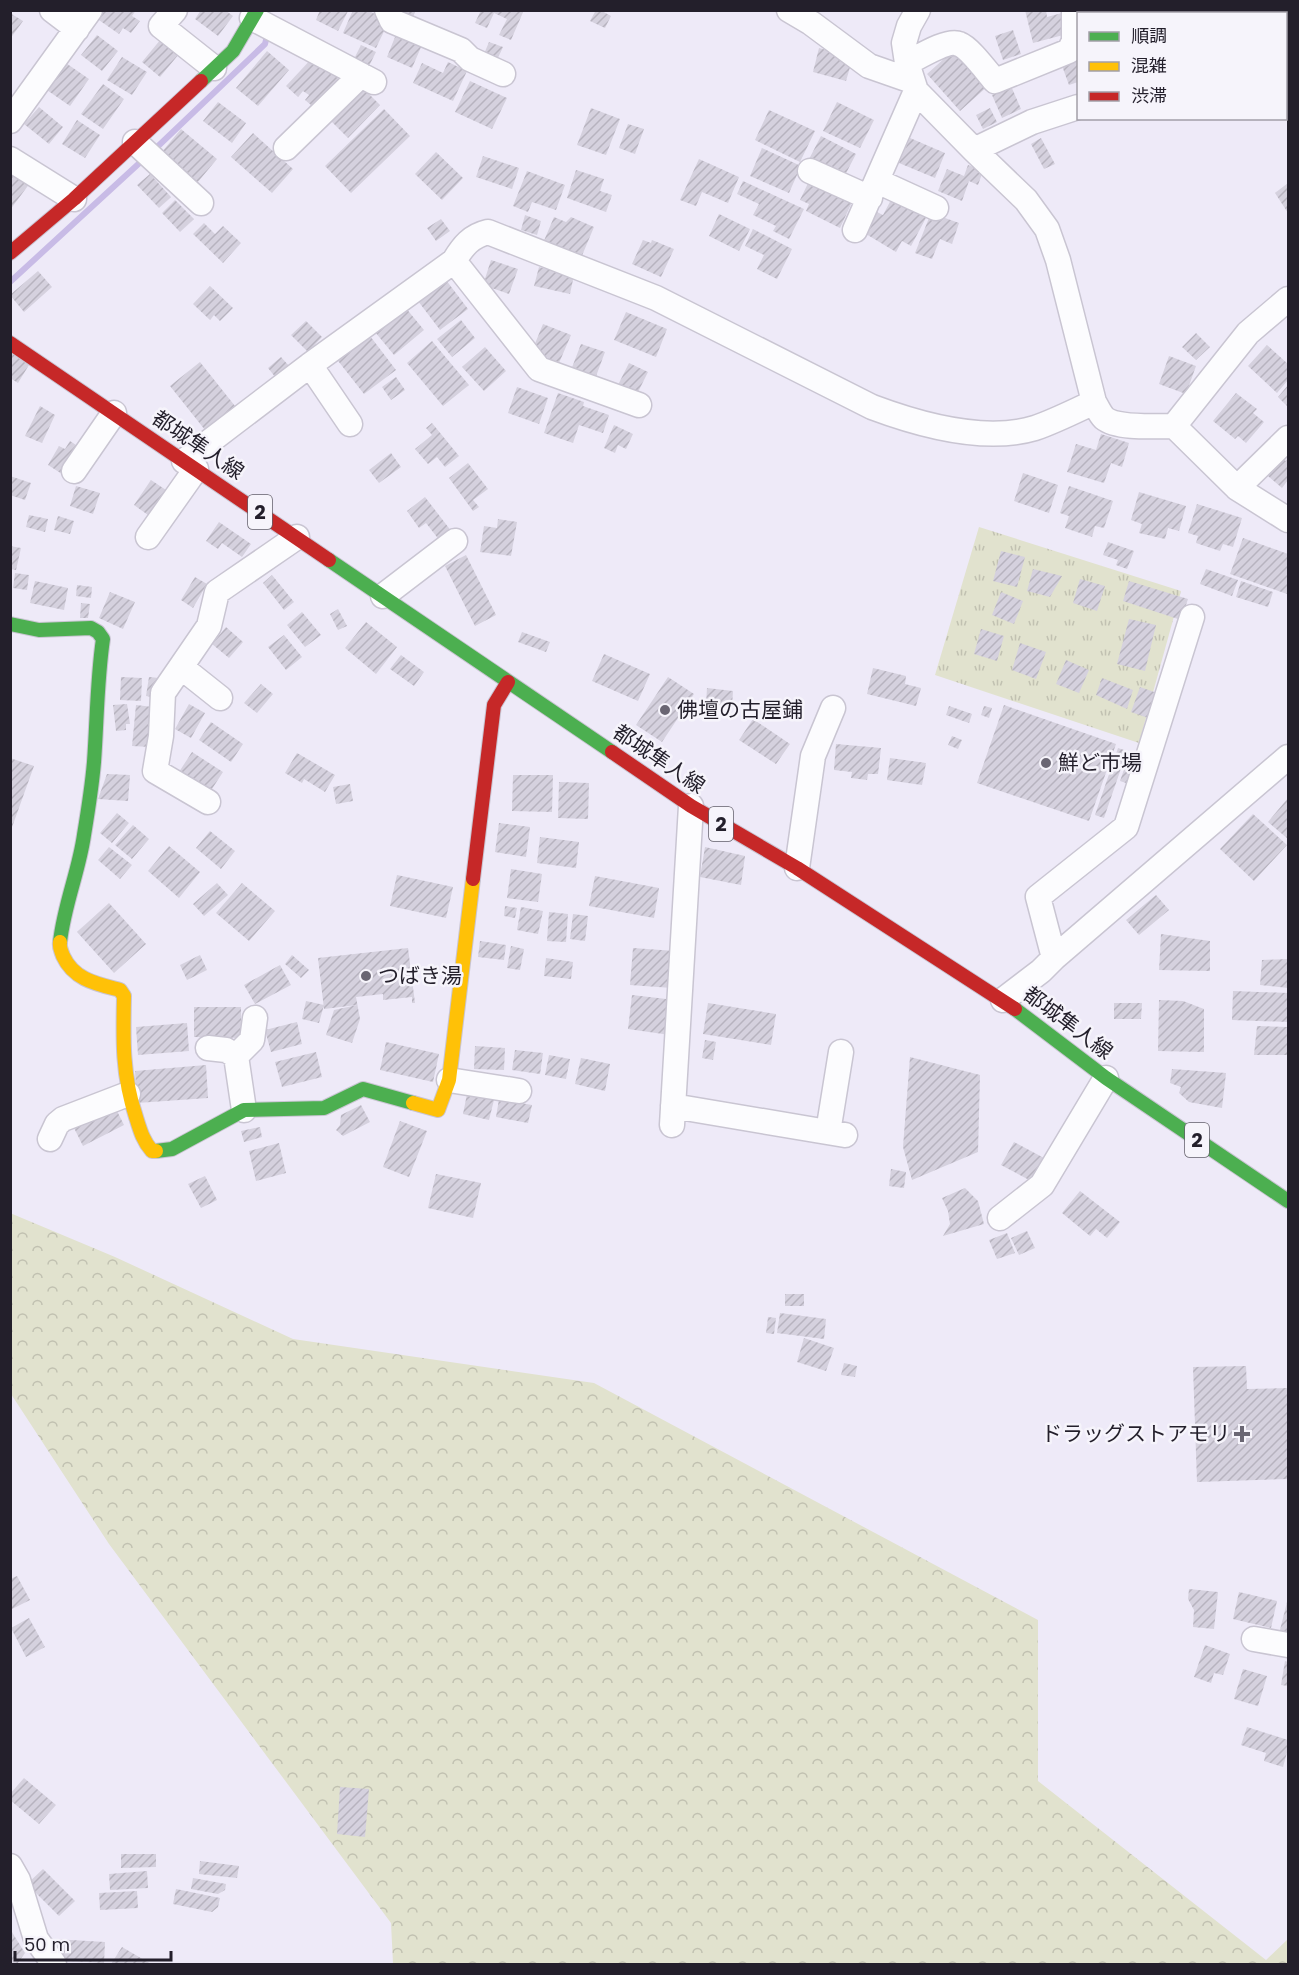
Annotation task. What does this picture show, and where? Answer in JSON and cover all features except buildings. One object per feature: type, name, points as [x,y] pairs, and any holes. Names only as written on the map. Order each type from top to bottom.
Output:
[{"type":"street","points":[[10,121],[84,20],[51,10]]},
{"type":"street","points":[[387,10],[392,21],[461,50],[470,59],[503,74]]},
{"type":"street","points":[[789,10],[811,23],[869,66],[912,78]]},
{"type":"street","points":[[918,10],[909,26],[904,43],[912,78],[974,150],[1026,200],[1047,229],[1058,260],[1094,402],[1102,416],[1110,422],[1174,426],[1237,488],[1288,520]]},
{"type":"street","points":[[855,230],[874,189],[912,78],[948,44],[958,43],[965,48],[995,81],[1069,51],[1074,41],[1074,10]]},
{"type":"street","points":[[10,253],[137,143],[233,51],[255,16],[281,33],[367,78],[286,148]]},
{"type":"street","points":[[161,26],[214,68]]},
{"type":"street","points":[[974,150],[1032,122],[1077,107]]},
{"type":"street","points":[[137,143],[201,203]]},
{"type":"street","points":[[10,159],[74,199]]},
{"type":"street","points":[[810,171],[936,208]]},
{"type":"street","points":[[148,537],[190,465],[310,365],[454,261],[468,241],[488,232],[656,298],[873,407],[900,418],[980,434],[996,435],[1033,429],[1094,402]]},
{"type":"street","points":[[454,261],[539,369],[639,405]]},
{"type":"street","points":[[1174,426],[1248,333],[1288,299]]},
{"type":"street","name":"都城隼人線","points":[[10,343],[690,806],[797,868],[937,960],[1003,1000],[1106,1078],[1288,1201]]},
{"type":"street","points":[[310,365],[350,424]]},
{"type":"street","points":[[74,471],[114,413]]},
{"type":"street","points":[[1237,488],[1288,438]]},
{"type":"street","points":[[208,802],[155,771],[161,736],[163,693],[209,626],[217,592],[297,537]]},
{"type":"street","points":[[383,596],[455,541]]},
{"type":"street","points":[[1054,958],[1038,897],[1126,827],[1192,617]]},
{"type":"street","points":[[10,624],[29,628],[90,628],[99,632],[103,639],[96,692],[96,746],[84,838],[77,873],[62,920],[59,947],[66,963],[78,976],[91,983],[120,990],[124,996],[123,1060],[128,1095],[145,1143],[152,1150],[172,1149],[244,1110],[324,1108],[363,1089],[438,1110],[449,1080],[494,705],[508,682]]},
{"type":"street","points":[[181,667],[220,698]]},
{"type":"street","points":[[797,868],[813,756],[833,708]]},
{"type":"street","points":[[1003,1000],[1041,971],[1288,757]]},
{"type":"street","points":[[690,806],[673,1115],[837,1134],[841,1052]]},
{"type":"street","points":[[236,1056],[252,1040],[255,1018]]},
{"type":"street","points":[[208,1048],[225,1050],[236,1056]]},
{"type":"street","points":[[236,1056],[244,1110]]},
{"type":"street","points":[[999,1218],[1042,1185],[1106,1078]]},
{"type":"street","points":[[449,1080],[519,1091]]},
{"type":"street","points":[[50,1139],[52,1131],[63,1119],[128,1095]]},
{"type":"street","points":[[1254,1639],[1288,1645]]},
{"type":"street","points":[[10,1866],[18,1880],[36,1939],[54,1965]]},
{"type":"green space","points":[[979,527],[1181,591],[1139,743],[935,675]]},
{"type":"green space","points":[[10,1213],[115,1257],[293,1339],[594,1383],[1038,1620],[1038,1781],[1266,1960],[1288,1939],[1288,1964],[393,1964],[391,1923],[109,1544],[11,1394]]},
{"type":"waterway","points":[[154,150],[265,44],[268,32]]},
{"type":"waterway","points":[[10,282],[146,157]]},
{"type":"traffic: fast","points":[[201,81],[233,51],[257,10]]},
{"type":"traffic: fast","points":[[329,560],[612,752]]},
{"type":"traffic: fast","points":[[10,624],[39,630],[91,628],[103,639],[90,798],[82,848],[60,942]]},
{"type":"traffic: fast","points":[[1015,1009],[1106,1078],[1288,1201]]},
{"type":"traffic: fast","points":[[156,1151],[172,1149],[244,1110],[324,1108],[363,1089],[413,1103]]},
{"type":"traffic: slow","points":[[413,1103],[438,1110],[449,1080],[473,879]]},
{"type":"traffic: slow","points":[[60,942],[63,956],[73,971],[87,980],[120,990],[124,996],[124,1042],[131,1102],[146,1143],[152,1151],[156,1151]]},
{"type":"traffic: jam","points":[[10,253],[74,199],[201,81]]},
{"type":"traffic: jam","points":[[10,343],[329,560]]},
{"type":"traffic: jam","points":[[473,879],[494,705],[508,682]]},
{"type":"traffic: jam","points":[[612,752],[691,806],[797,868],[1015,1009]]},
{"type":"place","name":"佛壇の古屋鋪","points":[[665,710]]},
{"type":"place","name":"鮮ど市場","points":[[1046,763]]},
{"type":"place","name":"つばき湯","points":[[366,976]]},
{"type":"place","name":"ドラッグストアモリ","points":[[1242,1434]]}]
